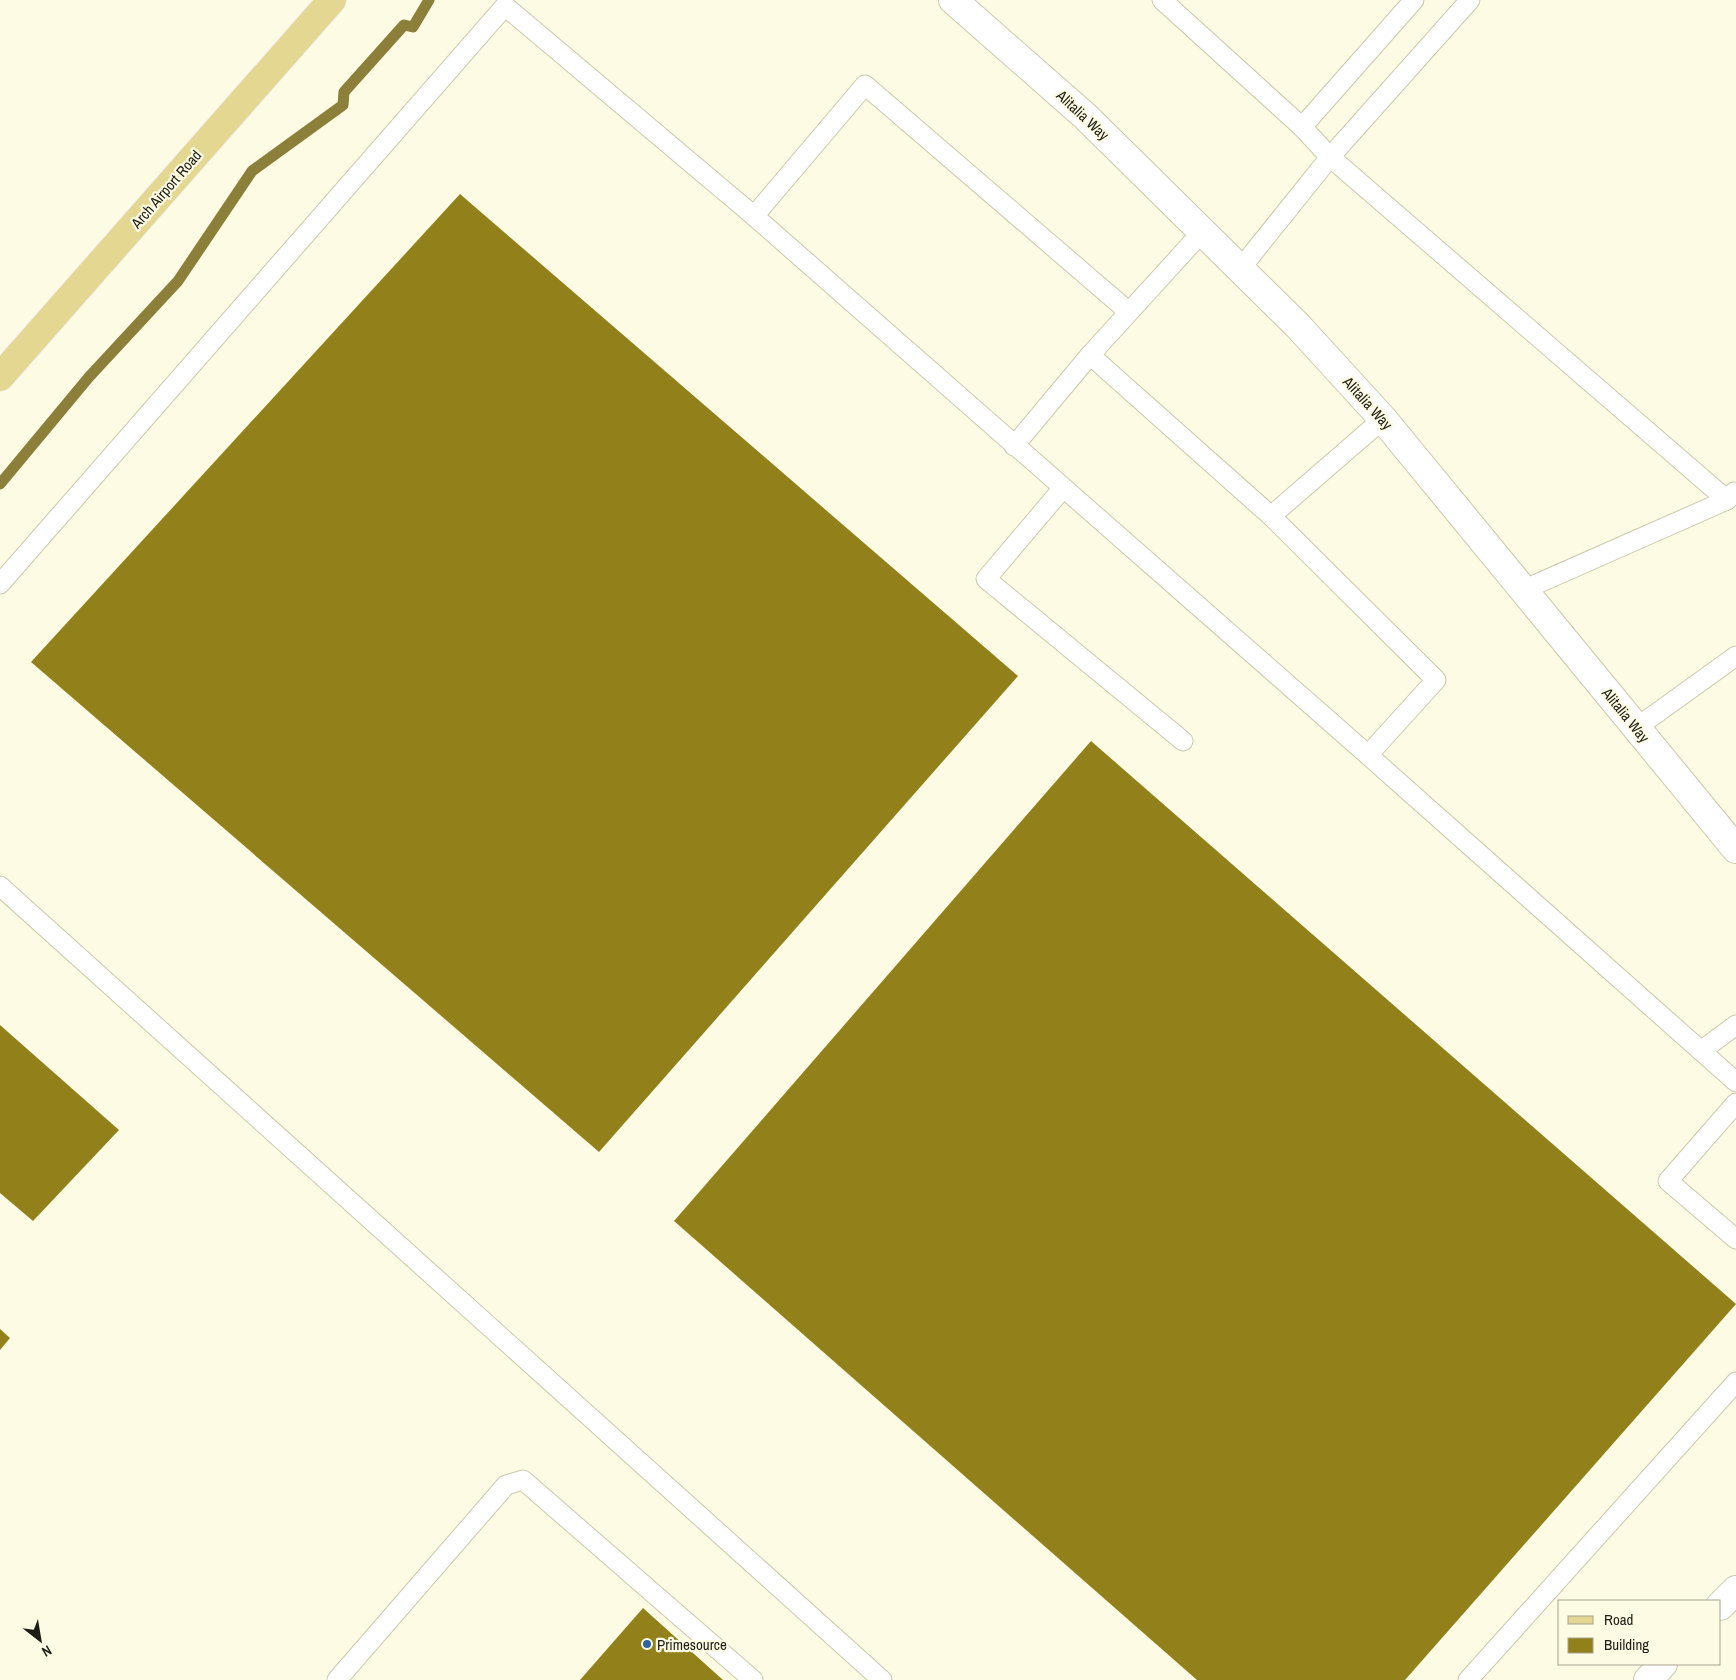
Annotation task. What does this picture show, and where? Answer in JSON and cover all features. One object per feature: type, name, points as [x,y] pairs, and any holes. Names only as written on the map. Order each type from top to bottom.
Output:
[{"type":"main road","name":"Arch Airport Road","points":[[0,377],[332,0]]},
{"type":"street","name":"Alitalia Way","points":[[963,3],[1085,116],[1203,230],[1298,326],[1383,419],[1736,849]]},
{"type":"street","points":[[1721,1605],[1736,1590]]},
{"type":"street","points":[[1648,1680],[1662,1665]]},
{"type":"lane","points":[[1162,0],[1302,127],[1330,157],[1732,495],[1523,590]]},
{"type":"lane","points":[[1302,127],[1414,0]]},
{"type":"lane","points":[[1241,268],[1330,157],[1470,0]]},
{"type":"lane","points":[[0,584],[505,6],[754,216],[1368,755],[1736,1082]]},
{"type":"lane","points":[[754,216],[865,85],[1129,312]]},
{"type":"lane","points":[[1014,446],[1090,355],[1203,230]]},
{"type":"lane","points":[[1090,355],[1271,516],[1436,680],[1368,755]]},
{"type":"lane","points":[[1271,516],[1383,419]]},
{"type":"lane","points":[[1063,488],[986,579],[1183,741]]},
{"type":"lane","points":[[1636,728],[1736,656]]},
{"type":"lane","points":[[0,886],[882,1680]]},
{"type":"lane","points":[[1701,1051],[1736,1025]]},
{"type":"lane","points":[[1736,1102],[1668,1181],[1736,1239]]},
{"type":"lane","points":[[1468,1680],[1736,1382]]},
{"type":"lane","points":[[337,1680],[506,1485],[523,1480],[752,1680]]},
{"type":"building","points":[[460,194],[1018,676],[599,1152],[31,662]]},
{"type":"building","points":[[1091,741],[1736,1304],[1405,1680],[1197,1680],[674,1221]]},
{"type":"building","points":[[0,1025],[119,1130],[33,1221],[0,1193]]},
{"type":"building","points":[[0,1329],[10,1338],[0,1350]]},
{"type":"building","name":"Primesource","points":[[643,1608],[723,1680],[580,1680]]},
{"type":"waterway","points":[[0,484],[89,377],[178,281],[252,171],[343,105],[344,92],[404,25],[413,27],[429,0]]},
{"type":"place","name":"Primesource","points":[[647,1644]]}]
